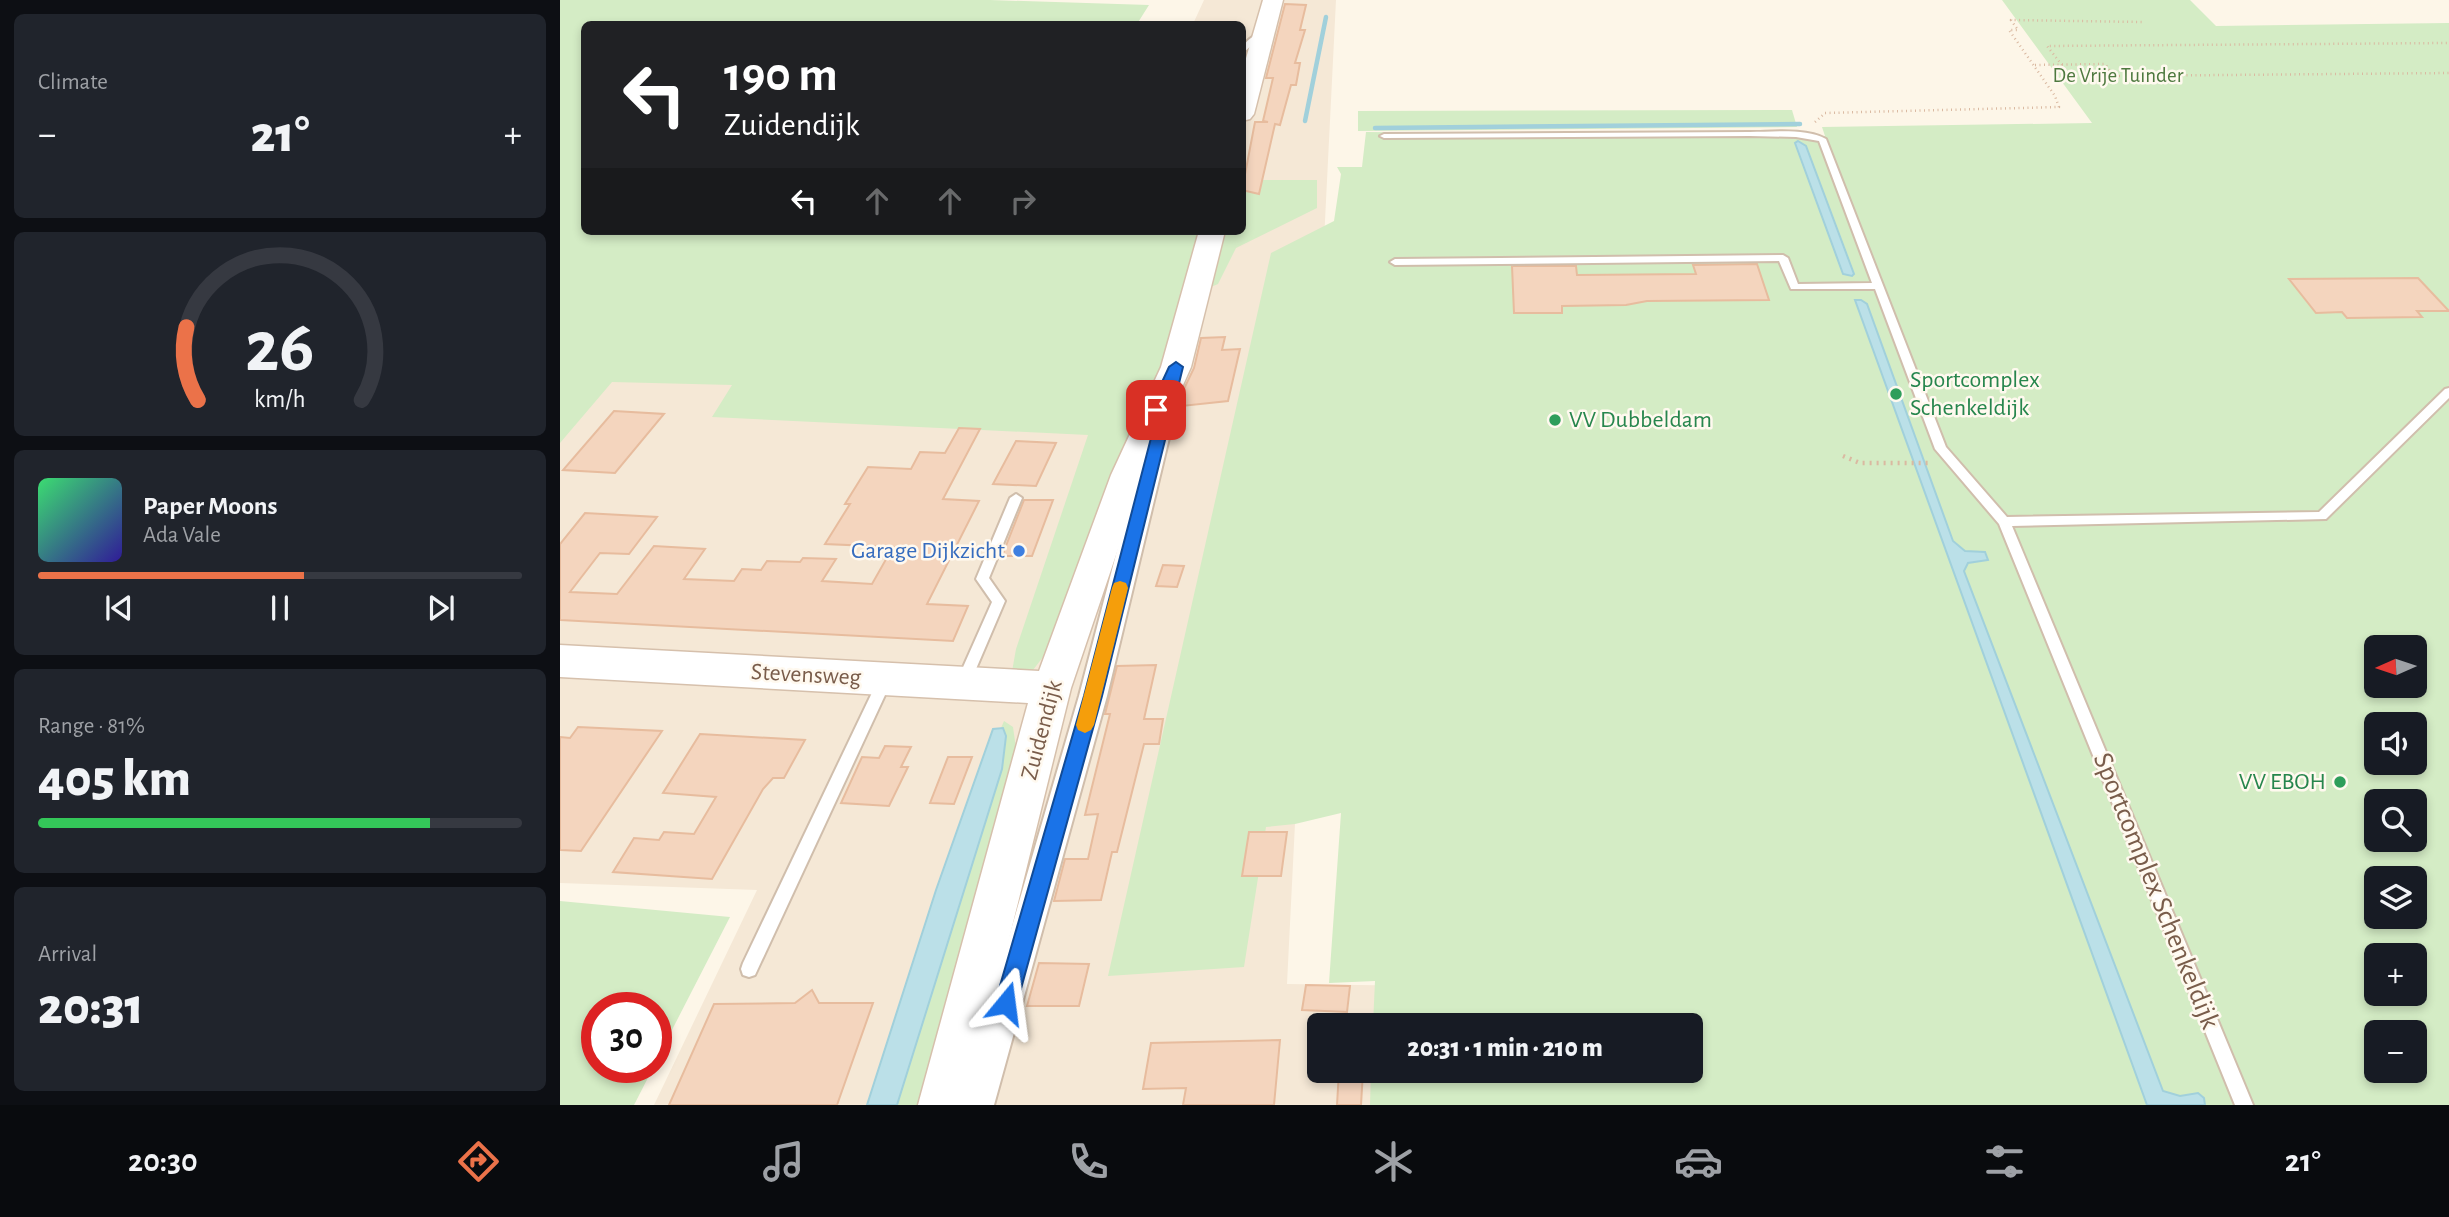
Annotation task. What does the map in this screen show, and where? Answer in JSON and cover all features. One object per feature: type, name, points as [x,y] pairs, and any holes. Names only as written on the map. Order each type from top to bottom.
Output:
[{"type":"street","points":[[1246,100],[1273,0]]},
{"type":"street","name":"Zuidendijk","points":[[977,1105],[1093,696],[1211,235]]},
{"type":"street","name":"Zuidendijk","points":[[943,1105],[1052,688],[1127,475],[1176,367]]},
{"type":"street","name":"Stevensweg","points":[[560,661],[1052,688]]},
{"type":"lane","points":[[1246,47],[1265,33]]},
{"type":"lane","points":[[1384,136],[1750,134],[1796,135],[1822,139]]},
{"type":"lane","name":"Sportcomplex Schenkeldijk","points":[[1822,139],[1941,449],[2004,522],[2244,1105]]},
{"type":"lane","points":[[1395,262],[1783,258],[1794,287],[1877,286]]},
{"type":"lane","points":[[2004,522],[2322,516],[2449,392]]},
{"type":"lane","points":[[963,683],[999,601],[982,579],[1016,498]]},
{"type":"lane","points":[[749,969],[885,679]]},
{"type":"path","points":[[1822,139],[1815,122],[1825,113],[2059,107],[2055,96],[2010,30],[2018,30],[2011,20],[2142,22]]},
{"type":"path","points":[[2062,65],[2047,46],[2449,43]]},
{"type":"path","points":[[2034,65],[2105,64],[2114,76],[2449,73]]},
{"type":"path","points":[[1843,456],[1860,463],[1933,463]]},
{"type":"shaded area","points":[[1204,0],[1336,0],[1287,984],[1431,986],[1431,1013],[1307,1013],[1307,1083],[1431,1083],[1431,1105],[654,1105],[665,1083],[672,1083],[672,1067],[757,890],[560,883],[560,293],[1198,235],[1246,235],[1246,21],[1194,21]]},
{"type":"green space","points":[[560,0],[990,0],[1149,5],[1139,21],[581,21],[581,235],[1202,235],[1169,355],[1053,644],[1033,670],[1011,677],[1016,649],[1088,435],[712,417],[732,385],[612,382],[560,443]]},
{"type":"green space","name":"Sportcomplex Schenkeldijk","points":[[2002,0],[2190,0],[2216,26],[2449,23],[2449,1105],[1370,1105],[1371,1083],[1703,1083],[1703,1013],[1374,1013],[1375,981],[1329,983],[1341,813],[1295,824],[1266,827],[1244,967],[1108,976],[1271,253],[1334,221],[1341,174],[1337,167],[1362,167],[1366,132],[1825,136],[1822,127],[2092,123]]},
{"type":"green space","points":[[1792,110],[1797,127],[1358,131],[1358,111]]},
{"type":"green space","points":[[1246,180],[1317,180],[1317,208],[1236,248],[1218,284],[1206,289],[1220,235],[1246,235]]},
{"type":"green space","points":[[1004,721],[1013,727],[1016,748],[929,1105],[897,1105],[1001,769],[1006,736],[1001,728]]},
{"type":"green space","points":[[560,901],[730,917],[672,1030],[672,992],[581,992],[581,1083],[645,1083],[634,1105],[560,1105]]},
{"type":"water","points":[[1798,141],[1806,146],[1854,274],[1852,276],[1843,274],[1795,143]]},
{"type":"water","points":[[1855,300],[1867,304],[1953,541],[1965,551],[1985,552],[1988,560],[1968,563],[1964,571],[2163,1091],[2180,1096],[2198,1093],[2204,1098],[2205,1105],[2147,1105]]},
{"type":"water","points":[[1003,728],[1006,736],[1002,769],[897,1105],[867,1105],[936,890],[993,729]]},
{"type":"building","points":[[1285,4],[1306,5],[1300,30],[1305,30],[1295,63],[1300,63],[1296,85],[1291,85],[1280,125],[1275,124],[1259,194],[1246,191],[1246,169],[1255,122],[1268,122],[1263,121],[1273,78],[1266,78]]},
{"type":"building","points":[[1757,264],[1769,300],[1647,301],[1626,305],[1562,306],[1562,313],[1514,313],[1512,266],[1576,266],[1577,275],[1696,274],[1693,265]]},
{"type":"building","points":[[2418,278],[2449,311],[2417,311],[2422,317],[2347,318],[2342,312],[2316,313],[2289,279]]},
{"type":"building","points":[[1225,337],[1222,350],[1240,349],[1228,401],[1182,406],[1182,393],[1194,368],[1201,338]]},
{"type":"building","points":[[614,411],[664,414],[615,473],[563,470]]},
{"type":"building","points":[[959,428],[980,429],[943,499],[979,501],[927,604],[968,606],[953,641],[560,620],[560,544],[585,513],[657,517],[629,554],[600,553],[570,592],[617,594],[654,546],[705,549],[684,579],[734,581],[742,569],[761,570],[767,561],[800,562],[803,558],[836,559],[822,581],[872,584],[893,547],[825,544],[850,504],[845,504],[868,467],[911,469],[920,452],[945,453]]},
{"type":"building","points":[[1016,441],[1056,443],[1036,486],[993,484]]},
{"type":"building","points":[[1024,500],[1053,500],[1032,556],[1002,556]]},
{"type":"building","points":[[1163,565],[1184,566],[1177,587],[1156,586]]},
{"type":"building","points":[[1156,665],[1144,719],[1163,719],[1159,744],[1144,744],[1117,852],[1112,852],[1101,900],[1054,901],[1065,859],[1088,859],[1098,814],[1085,815],[1110,714],[1105,714],[1117,666]]},
{"type":"building","points":[[578,727],[662,731],[581,851],[560,850],[560,737],[570,738]]},
{"type":"building","points":[[700,734],[805,740],[784,778],[773,778],[763,789],[712,879],[613,872],[634,838],[659,840],[664,832],[694,834],[716,797],[663,793]]},
{"type":"building","points":[[885,746],[911,747],[901,767],[908,767],[889,806],[841,803],[862,757],[879,758]]},
{"type":"building","points":[[948,757],[972,757],[954,804],[930,803]]},
{"type":"building","points":[[1249,832],[1287,832],[1281,876],[1242,876]]},
{"type":"building","points":[[1039,963],[1089,964],[1079,1006],[1027,1006]]},
{"type":"building","points":[[1306,985],[1350,986],[1347,1012],[1302,1010]]},
{"type":"building","points":[[812,990],[819,1003],[873,1003],[837,1105],[669,1105],[714,1004],[795,1003]]},
{"type":"building","points":[[1280,1040],[1274,1105],[1183,1105],[1186,1088],[1143,1089],[1151,1043]]},
{"type":"building","points":[[1338,1083],[1362,1083],[1361,1105],[1337,1105]]},
{"type":"waterway","points":[[1305,121],[1326,17]]},
{"type":"waterway","points":[[1375,128],[1800,124]]},
{"type":"slow traffic","points":[[1085,725],[1120,588]]},
{"type":"place","name":"Sportcomplex Schenkeldijk","points":[[1896,394]]},
{"type":"place","name":"VV Dubbeldam","points":[[1555,420]]},
{"type":"place","name":"Garage Dijkzicht","points":[[1019,551]]},
{"type":"place","name":"VV EBOH","points":[[2340,782]]},
{"type":"route","points":[[1006,1003],[1093,696],[1176,367],[1156,410]]},
{"type":"park label","name":"De Vrije Tuinder","points":[[2118,75]]}]
